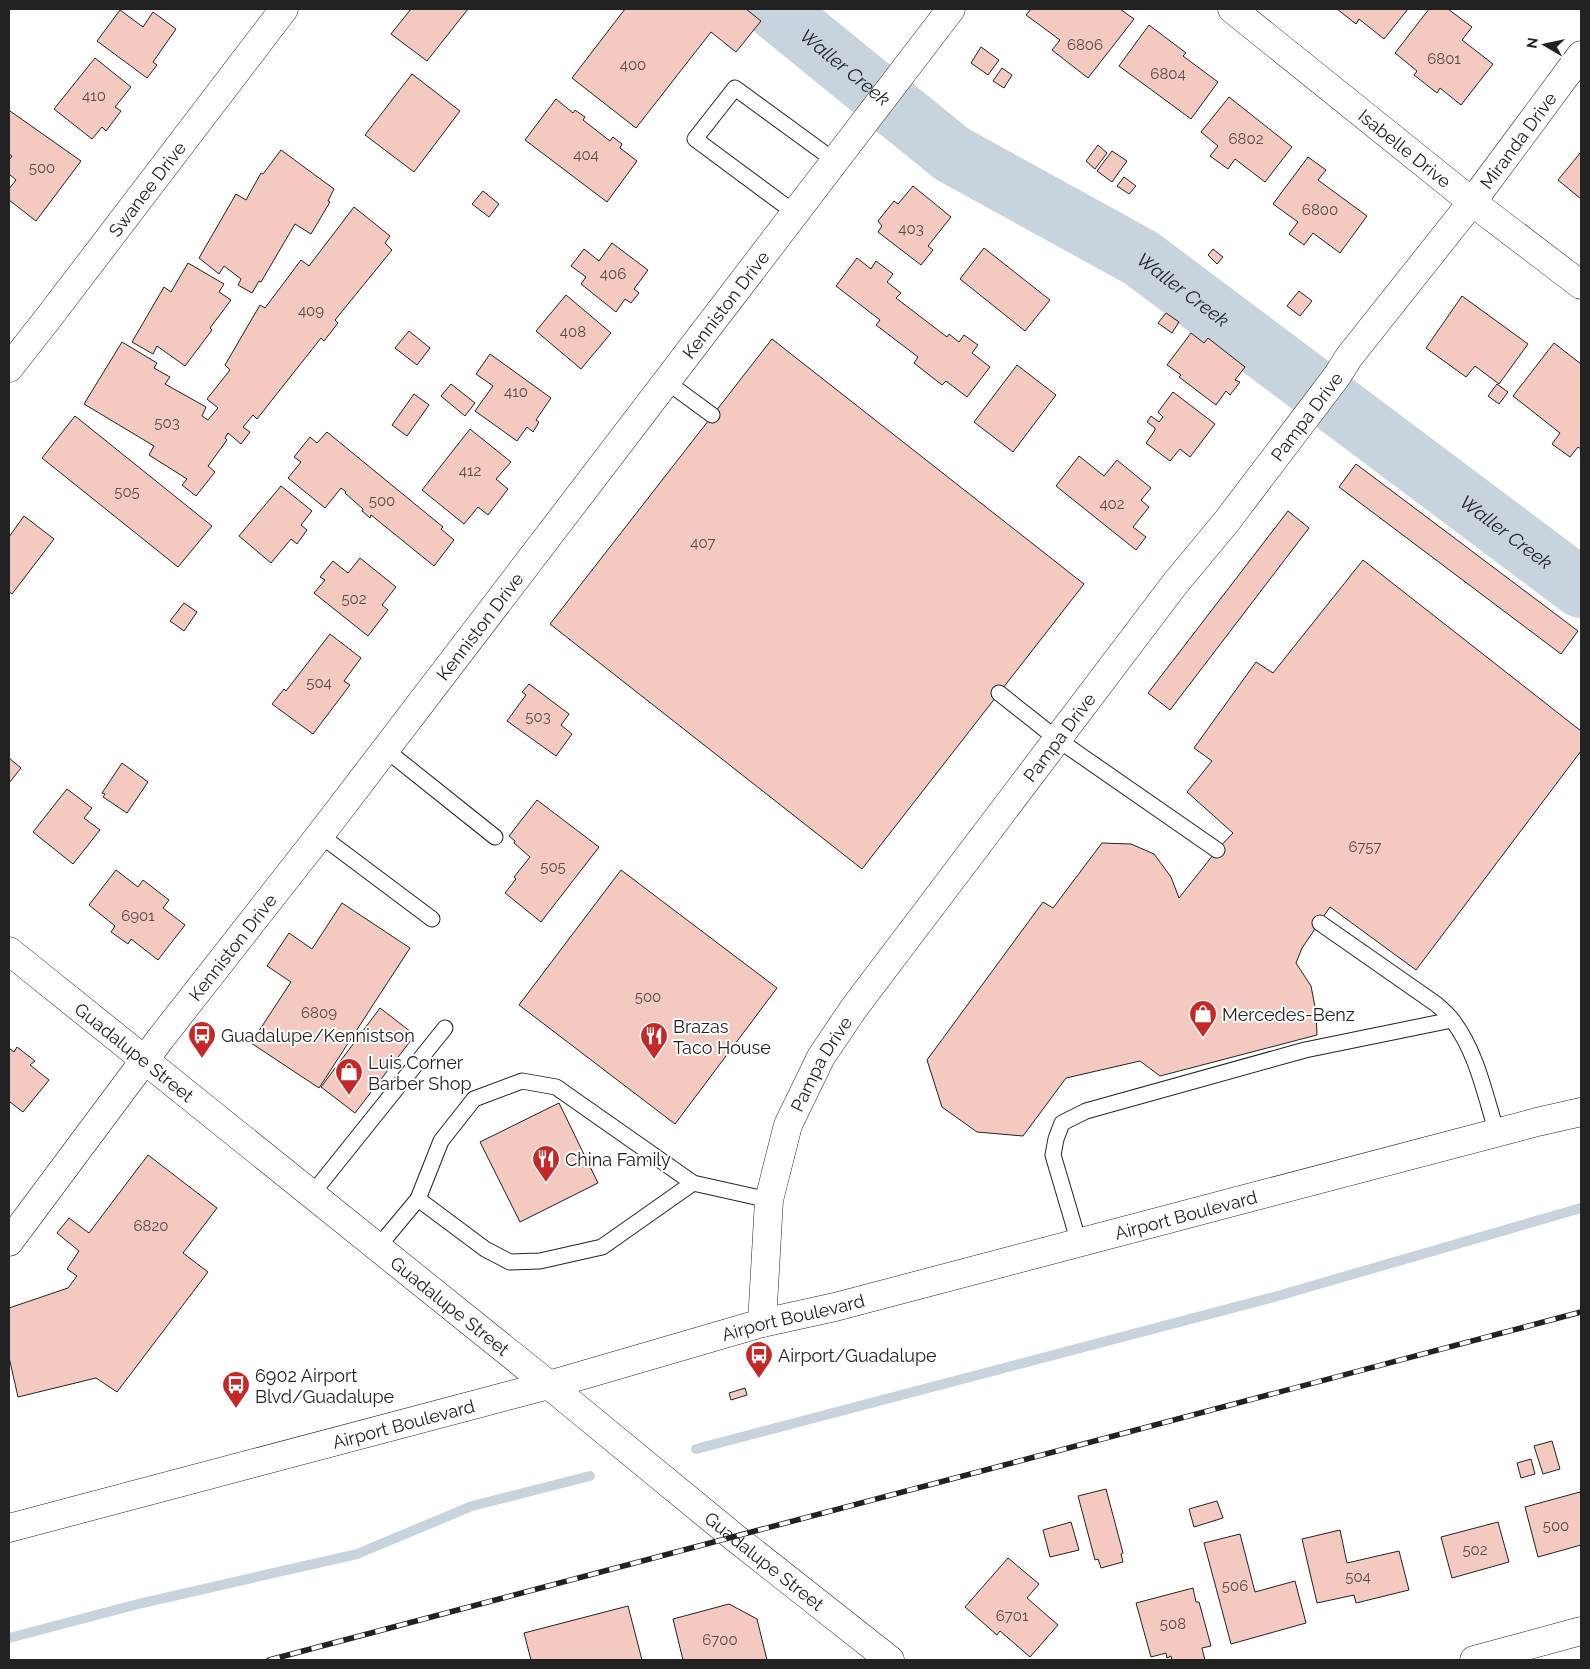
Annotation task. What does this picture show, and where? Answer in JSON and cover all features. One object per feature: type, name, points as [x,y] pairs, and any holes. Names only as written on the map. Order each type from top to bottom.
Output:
[{"type":"street","name":"Swanee Drive","points":[[9,368],[284,9]]},
{"type":"street","name":"Kenniston Drive","points":[[9,1242],[145,1060],[386,750],[950,9]]},
{"type":"street","name":"Isabelle Drive","points":[[1232,9],[1472,202],[1581,286]]},
{"type":"street","name":"Miranda Drive","points":[[1472,202],[1581,55]]},
{"type":"street","name":"Pampa Drive","points":[[762,1324],[769,1200],[788,1125],[821,1057],[854,1008],[1174,585],[1227,521],[1337,376],[1349,357],[1472,202]]},
{"type":"street","name":"Guadalupe Street","points":[[9,951],[549,1385],[734,1538],[890,1660]]},
{"type":"street","name":"Airport Boulevard","points":[[9,1528],[549,1385],[762,1324],[835,1307],[1581,1112]]},
{"type":"street","points":[[1474,1660],[1581,1631]]},
{"type":"lane","points":[[795,213],[695,139],[734,88],[835,161]]},
{"type":"lane","points":[[667,382],[712,415]]},
{"type":"lane","points":[[999,692],[1057,740],[1217,850]]},
{"type":"lane","points":[[386,750],[495,837]]},
{"type":"lane","points":[[320,835],[432,919]]},
{"type":"lane","points":[[1320,923],[1436,1004],[1452,1020],[1466,1042],[1475,1063],[1497,1133]]},
{"type":"lane","points":[[1079,1243],[1053,1155],[1062,1123],[1086,1111],[1305,1050],[1452,1020]]},
{"type":"lane","points":[[312,1194],[445,1028]]},
{"type":"lane","points":[[378,1247],[418,1199],[441,1141],[474,1099],[522,1081],[556,1087],[694,1183],[769,1200]]},
{"type":"lane","points":[[418,1199],[485,1249],[510,1262],[540,1261],[602,1247],[694,1183]]},
{"type":"building","points":[[411,9],[468,9],[427,61],[391,34]]},
{"type":"building","points":[[625,9],[746,9],[761,21],[736,52],[711,32],[636,128],[572,78]]},
{"type":"building","points":[[1031,9],[1120,9],[1134,19],[1088,78],[1052,50],[1060,40],[1026,15]]},
{"type":"building","points":[[1337,9],[1408,9],[1384,39],[1359,19],[1356,24]]},
{"type":"building","points":[[1429,9],[1448,9],[1472,27],[1462,40],[1493,64],[1461,105],[1440,88],[1437,93],[1414,75],[1417,71],[1395,53]]},
{"type":"building","points":[[120,10],[143,27],[153,12],[176,29],[153,62],[157,65],[147,78],[97,41]]},
{"type":"building","points":[[1149,25],[1186,53],[1183,56],[1218,82],[1191,119],[1119,66]]},
{"type":"building","points":[[981,47],[999,60],[988,75],[971,63]]},
{"type":"building","points":[[95,58],[131,87],[115,107],[121,111],[106,131],[102,127],[92,139],[54,109]]},
{"type":"building","points":[[1002,68],[1012,75],[1004,88],[993,81]]},
{"type":"building","points":[[412,74],[460,111],[414,172],[365,135]]},
{"type":"building","points":[[1229,97],[1292,147],[1265,182],[1235,159],[1228,169],[1210,156],[1218,146],[1201,132]]},
{"type":"building","points":[[556,99],[573,113],[575,110],[585,117],[583,120],[610,141],[613,137],[622,144],[620,148],[637,161],[607,202],[525,140]]},
{"type":"building","points":[[10,111],[81,161],[36,221],[9,200],[9,189],[16,180],[9,174],[9,160],[12,156],[9,154]]},
{"type":"building","points":[[1098,145],[1107,153],[1095,169],[1086,161]]},
{"type":"building","points":[[281,150],[334,189],[328,201],[330,202],[311,234],[295,224],[261,282],[259,281],[252,293],[238,285],[241,279],[224,266],[219,274],[199,258],[236,194],[246,200],[261,173],[263,174]]},
{"type":"building","points":[[1112,151],[1127,161],[1112,182],[1097,171]]},
{"type":"building","points":[[1581,152],[1581,199],[1558,180]]},
{"type":"building","points":[[1308,157],[1326,170],[1318,180],[1367,216],[1340,253],[1313,233],[1304,245],[1289,234],[1298,222],[1273,204]]},
{"type":"building","points":[[1124,177],[1136,186],[1129,194],[1117,186]]},
{"type":"building","points":[[913,186],[951,217],[928,246],[933,250],[921,265],[878,232],[882,226],[878,221],[894,201],[898,204]]},
{"type":"building","points":[[483,191],[499,204],[489,217],[472,204]]},
{"type":"building","points":[[354,207],[390,236],[385,243],[392,250],[335,320],[338,323],[324,341],[321,338],[257,419],[253,415],[243,427],[250,432],[241,444],[228,433],[225,438],[227,440],[208,466],[215,472],[196,496],[182,485],[187,479],[149,455],[154,446],[84,404],[122,342],[157,363],[154,368],[170,377],[165,384],[206,407],[202,416],[208,420],[218,408],[207,399],[230,370],[225,365],[260,305],[265,308],[301,260],[309,266]]},
{"type":"building","points":[[612,243],[648,270],[634,289],[639,293],[631,303],[625,299],[616,312],[581,284],[586,277],[571,266],[584,249],[599,261]]},
{"type":"building","points":[[984,248],[1050,300],[1025,331],[960,279]]},
{"type":"building","points":[[1213,249],[1223,257],[1217,264],[1208,255]]},
{"type":"building","points":[[857,258],[871,269],[876,261],[893,274],[887,282],[901,293],[896,298],[947,337],[949,334],[959,342],[964,335],[978,345],[972,353],[990,367],[967,397],[946,381],[942,385],[914,363],[918,357],[876,325],[880,320],[836,286]]},
{"type":"building","points":[[188,263],[224,284],[219,292],[231,300],[210,328],[212,330],[185,366],[157,346],[153,354],[132,342],[164,287],[171,292]]},
{"type":"building","points":[[1299,291],[1312,301],[1300,316],[1287,306]]},
{"type":"building","points":[[566,295],[611,333],[581,369],[536,331]]},
{"type":"building","points":[[1462,296],[1528,344],[1499,384],[1475,366],[1466,377],[1426,348]]},
{"type":"building","points":[[1166,313],[1179,322],[1172,333],[1158,323]]},
{"type":"building","points":[[409,331],[430,348],[417,365],[395,348]]},
{"type":"building","points":[[1191,333],[1204,343],[1208,338],[1245,367],[1235,380],[1240,382],[1230,395],[1226,391],[1216,405],[1179,377],[1181,375],[1167,365]]},
{"type":"building","points":[[772,339],[1084,584],[862,869],[550,624]]},
{"type":"building","points":[[1554,343],[1581,364],[1581,449],[1578,447],[1570,457],[1552,444],[1560,433],[1513,396]]},
{"type":"building","points":[[490,354],[551,398],[536,420],[539,422],[533,432],[527,427],[517,441],[475,411],[493,386],[476,374]]},
{"type":"building","points":[[1017,365],[1056,395],[1013,452],[974,422]]},
{"type":"building","points":[[451,384],[475,403],[465,416],[441,396]]},
{"type":"building","points":[[1497,384],[1508,392],[1499,404],[1488,396]]},
{"type":"building","points":[[1173,392],[1215,424],[1190,457],[1180,449],[1170,461],[1146,443],[1155,430],[1147,422],[1151,416],[1159,422],[1163,417],[1158,412]]},
{"type":"building","points":[[414,394],[429,405],[407,436],[392,425]]},
{"type":"building","points":[[75,416],[212,526],[178,567],[42,458]]},
{"type":"building","points":[[470,429],[511,462],[496,479],[508,489],[488,515],[478,507],[464,524],[422,490]]},
{"type":"building","points":[[327,432],[443,527],[441,529],[454,540],[434,566],[371,515],[370,518],[341,488],[325,508],[288,478],[301,462],[294,457],[310,437],[317,443]]},
{"type":"building","points":[[1079,456],[1104,476],[1117,460],[1151,488],[1141,500],[1149,507],[1133,527],[1146,537],[1136,550],[1056,486]]},
{"type":"building","points":[[1356,464],[1578,631],[1561,654],[1339,487]]},
{"type":"building","points":[[281,486],[312,511],[301,525],[307,530],[297,544],[291,539],[271,563],[239,536]]},
{"type":"building","points":[[1288,511],[1309,528],[1170,710],[1148,693]]},
{"type":"building","points":[[24,516],[54,539],[12,594],[9,592],[9,537]]},
{"type":"building","points":[[360,558],[396,587],[382,605],[388,610],[368,636],[314,593],[325,580],[320,577],[333,561],[348,573]]},
{"type":"building","points":[[1363,560],[1581,731],[1581,751],[1416,970],[1330,907],[1302,948],[1296,963],[1311,986],[1316,1012],[1317,1035],[1160,1076],[1140,1061],[1066,1078],[1023,1136],[977,1132],[942,1107],[927,1060],[1043,902],[1053,908],[1102,843],[1131,844],[1154,854],[1171,877],[1179,898],[1233,833],[1187,792],[1212,761],[1194,748],[1256,662],[1273,673]]},
{"type":"building","points":[[184,603],[197,612],[184,631],[170,621]]},
{"type":"building","points":[[330,634],[361,658],[344,681],[350,685],[313,734],[272,704],[284,689],[286,691]]},
{"type":"building","points":[[529,684],[569,714],[561,725],[572,734],[556,756],[507,721],[526,695],[522,692]]},
{"type":"building","points":[[9,758],[21,768],[9,783]]},
{"type":"building","points":[[122,763],[148,782],[127,813],[103,797],[105,794],[102,793]]},
{"type":"building","points":[[67,789],[92,808],[84,818],[100,830],[73,864],[33,832]]},
{"type":"building","points":[[537,800],[599,847],[541,922],[505,893],[516,879],[514,877],[530,857],[509,836]]},
{"type":"building","points":[[116,870],[138,887],[143,880],[169,900],[163,908],[185,925],[158,960],[131,939],[128,944],[111,932],[115,926],[89,905]]},
{"type":"building","points":[[621,870],[777,988],[675,1124],[519,1005]]},
{"type":"building","points":[[342,903],[410,948],[319,1088],[251,1043],[291,982],[267,966],[289,933],[312,949]]},
{"type":"building","points":[[380,1008],[415,1035],[355,1113],[321,1087]]},
{"type":"building","points":[[17,1047],[35,1061],[30,1065],[49,1080],[23,1112],[10,1102],[9,1104],[9,1048],[14,1052]]},
{"type":"building","points":[[559,1103],[598,1183],[520,1222],[480,1142]]},
{"type":"building","points":[[148,1155],[217,1208],[183,1253],[208,1272],[117,1392],[96,1378],[18,1397],[9,1357],[9,1308],[68,1288],[77,1276],[67,1269],[79,1251],[57,1233],[69,1218],[89,1233]]},
{"type":"building","points":[[745,1388],[747,1395],[731,1400],[729,1393]]},
{"type":"building","points":[[1552,1441],[1560,1469],[1543,1474],[1534,1446]]},
{"type":"building","points":[[1531,1459],[1535,1474],[1521,1478],[1517,1463]]},
{"type":"building","points":[[1106,1489],[1123,1553],[1121,1554],[1123,1562],[1101,1568],[1098,1559],[1095,1560],[1078,1496]]},
{"type":"building","points":[[1580,1492],[1581,1545],[1538,1557],[1525,1507]]},
{"type":"building","points":[[1217,1501],[1223,1518],[1194,1527],[1189,1509]]},
{"type":"building","points":[[1071,1522],[1079,1550],[1050,1557],[1043,1530]]},
{"type":"building","points":[[1498,1522],[1509,1562],[1452,1578],[1441,1537]]},
{"type":"building","points":[[1340,1530],[1347,1563],[1399,1551],[1409,1590],[1356,1603],[1354,1595],[1317,1603],[1302,1539]]},
{"type":"building","points":[[1240,1534],[1255,1592],[1295,1581],[1306,1623],[1231,1644],[1204,1543]]},
{"type":"building","points":[[1008,1558],[1039,1584],[1027,1598],[1058,1625],[1030,1657],[1000,1631],[997,1635],[965,1607]]},
{"type":"building","points":[[1193,1588],[1196,1602],[1199,1602],[1211,1646],[1202,1648],[1205,1660],[1172,1660],[1171,1656],[1167,1658],[1166,1653],[1151,1657],[1136,1603]]},
{"type":"building","points":[[729,1604],[757,1619],[767,1660],[683,1660],[673,1619]]},
{"type":"building","points":[[628,1606],[642,1660],[531,1660],[524,1633]]},
{"type":"waterway","name":"Waller Creek","points":[[774,9],[952,154],[1141,258],[1581,588]]},
{"type":"waterway","points":[[696,1449],[1274,1297],[1581,1208]]},
{"type":"waterway","points":[[9,1638],[142,1603],[357,1554],[472,1506],[590,1476]]},
{"type":"railway","points":[[269,1660],[1581,1312]]},
{"type":"place","name":"Mercedes-Benz","points":[[1203,1038]]},
{"type":"place","name":"Guadalupe/Kennistson","points":[[202,1059]]},
{"type":"place","name":"Brazas Taco House","points":[[654,1060]]},
{"type":"place","name":"Luis Corner Barber Shop","points":[[349,1096]]},
{"type":"place","name":"China Family","points":[[546,1183]]},
{"type":"place","name":"Airport/Guadalupe","points":[[759,1379]]},
{"type":"place","name":"6902 Airport Blvd/Guadalupe","points":[[236,1409]]}]
